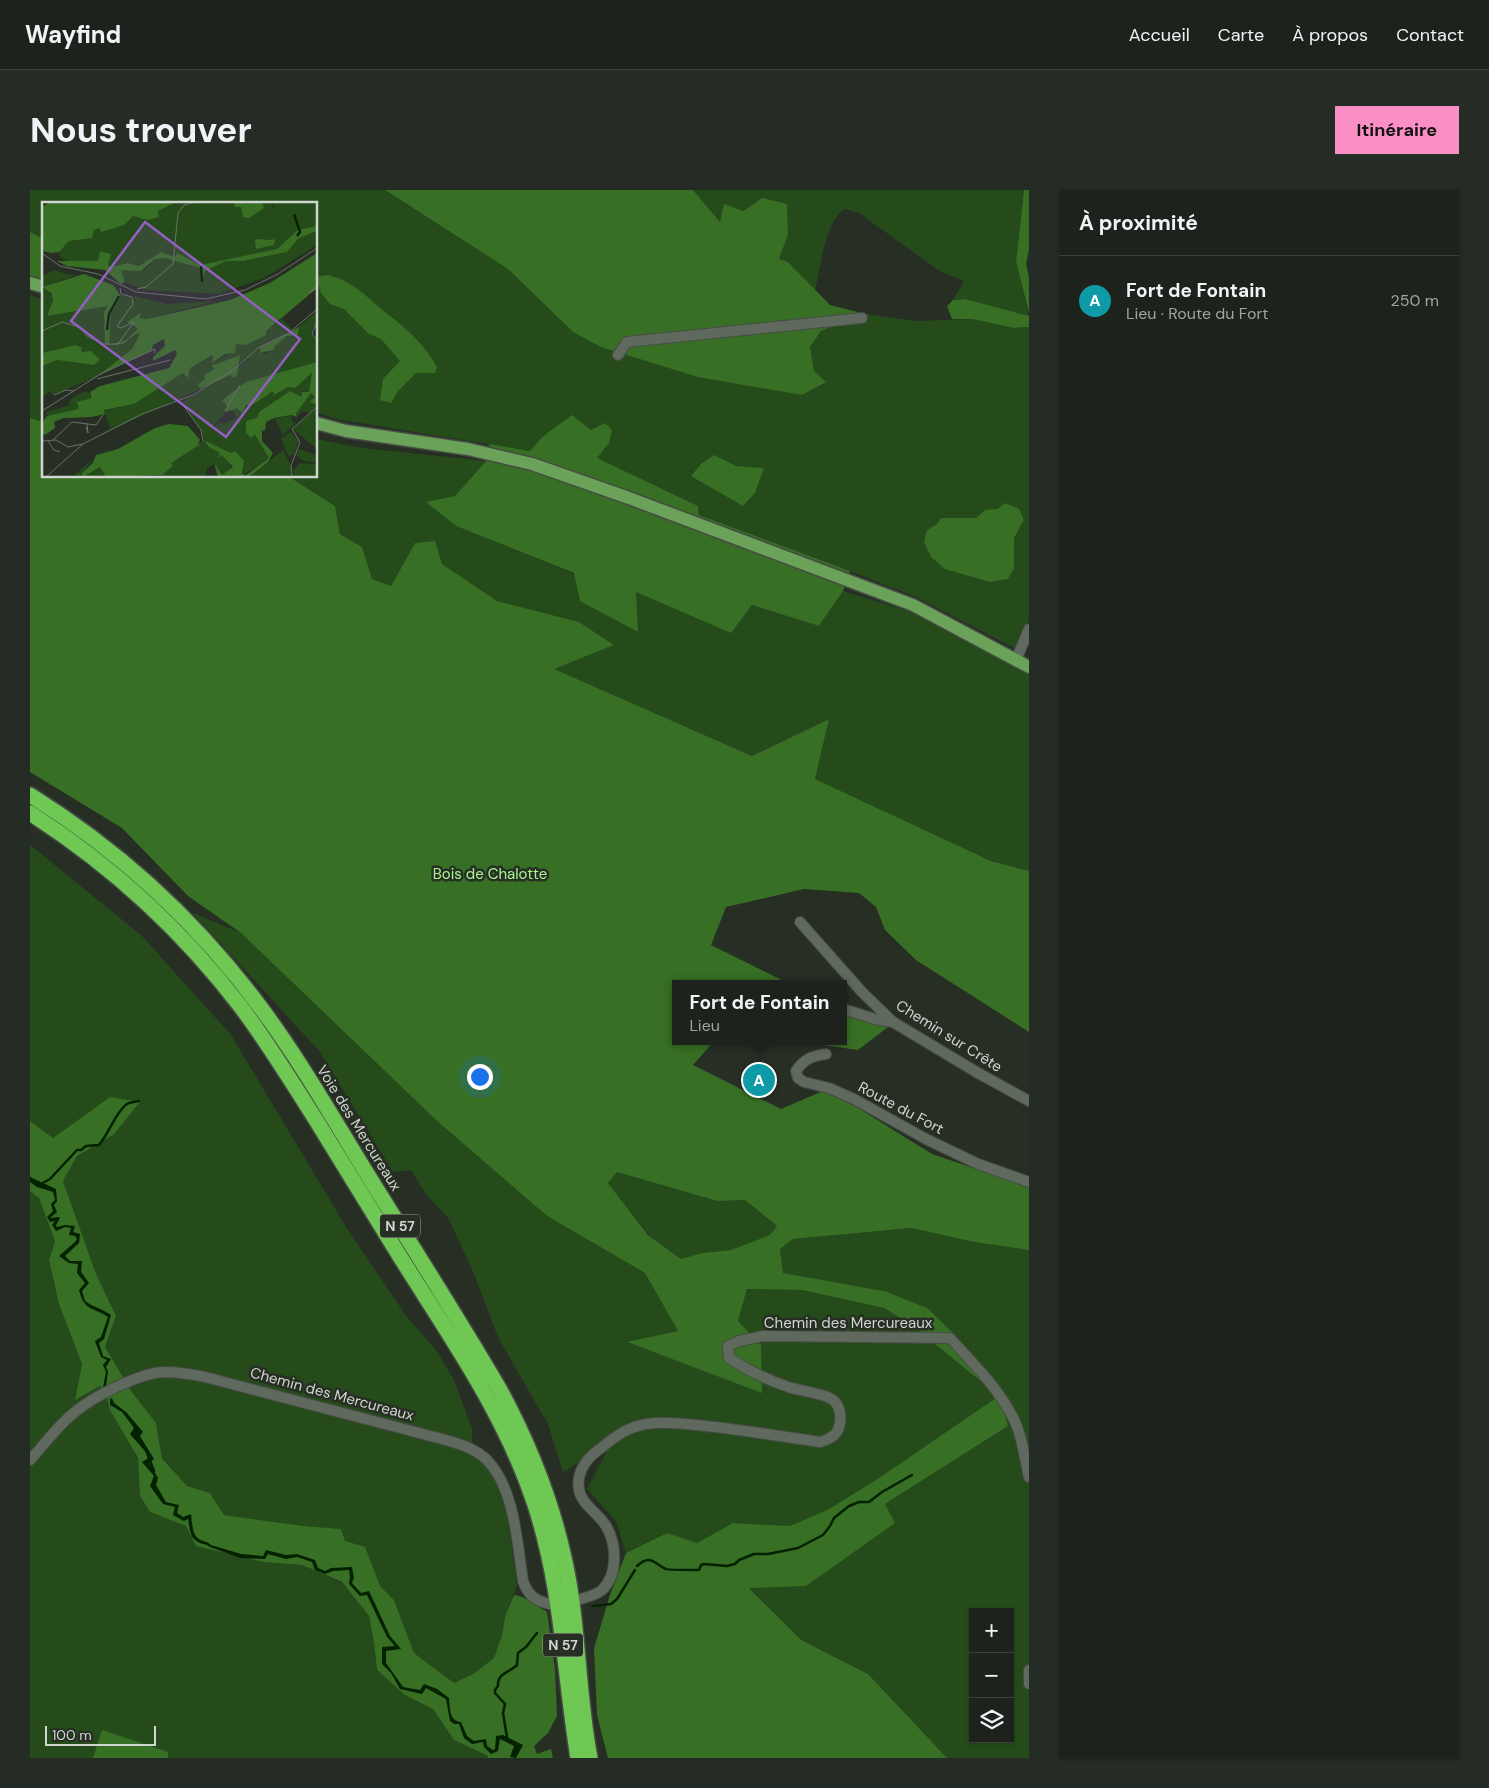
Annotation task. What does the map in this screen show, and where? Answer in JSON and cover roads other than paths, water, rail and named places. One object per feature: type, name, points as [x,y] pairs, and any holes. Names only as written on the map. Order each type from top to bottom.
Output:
[{"type":"highway","name":"Voie des Mercureaux","points":[[30,795],[88,834],[146,882],[202,936],[244,985],[294,1056],[491,1374],[514,1416],[532,1455],[544,1484],[561,1541],[573,1609],[583,1710],[590,1758]]},
{"type":"highway","name":"N 57","points":[[30,813],[78,846],[140,897],[189,946],[231,994],[281,1064],[487,1397],[501,1422],[522,1468],[535,1503],[546,1544],[556,1589],[578,1758]]},
{"type":"main road","points":[[318,423],[346,431],[468,449],[532,464],[629,498],[913,605],[1029,667]]},
{"type":"street","points":[[618,355],[627,342],[862,318]]},
{"type":"street","points":[[1016,660],[1029,629]]},
{"type":"street","name":"Chemin sur Crête","points":[[800,922],[862,992],[893,1022],[1029,1101]]},
{"type":"street","points":[[847,1010],[875,1019],[893,1022]]},
{"type":"street","name":"Route du Fort","points":[[826,1054],[814,1055],[803,1062],[796,1070],[798,1078],[804,1082],[829,1088],[845,1095],[926,1139],[978,1164],[1029,1182]]},
{"type":"street","name":"Chemin des Mercureaux","points":[[581,1599],[595,1595],[602,1590],[613,1572],[614,1557],[609,1531],[581,1496],[578,1484],[586,1460],[617,1436],[633,1427],[659,1423],[724,1427],[820,1442],[829,1439],[837,1432],[841,1414],[838,1405],[832,1399],[788,1387],[740,1366],[729,1358],[728,1346],[739,1341],[764,1336],[950,1338],[994,1389],[1012,1414],[1020,1436],[1029,1477]]},
{"type":"street","name":"Chemin des Mercureaux","points":[[30,1460],[74,1412],[101,1395],[126,1383],[162,1372],[205,1377],[446,1440],[474,1451],[486,1459],[494,1468],[507,1495],[511,1509],[526,1589],[535,1599],[550,1604]]},
{"type":"street","points":[[1029,1670],[1029,1684]]},
{"type":"waterway","points":[[41,1184],[50,1179],[77,1150],[81,1150],[86,1146],[99,1145],[123,1107],[128,1103],[139,1101]]},
{"type":"waterway","points":[[146,1450],[154,1471]]},
{"type":"waterway","points":[[637,1566],[649,1560],[666,1569],[699,1570],[701,1565],[704,1564],[727,1566],[754,1554],[768,1554],[798,1548],[823,1535],[834,1518],[849,1506],[859,1502],[869,1502],[882,1492],[912,1475]]},
{"type":"waterway","points":[[593,1606],[611,1604],[617,1599],[635,1570]]},
{"type":"waterway","points":[[507,1737],[503,1713],[505,1704],[495,1693],[495,1690],[498,1686],[499,1678],[517,1665],[518,1653],[526,1647],[537,1633]]},
{"type":"place","name":"Fort de Fontain","points":[[759,1080]]},
{"type":"park label","name":"Bois de Chalotte","points":[[490,874]]}]
